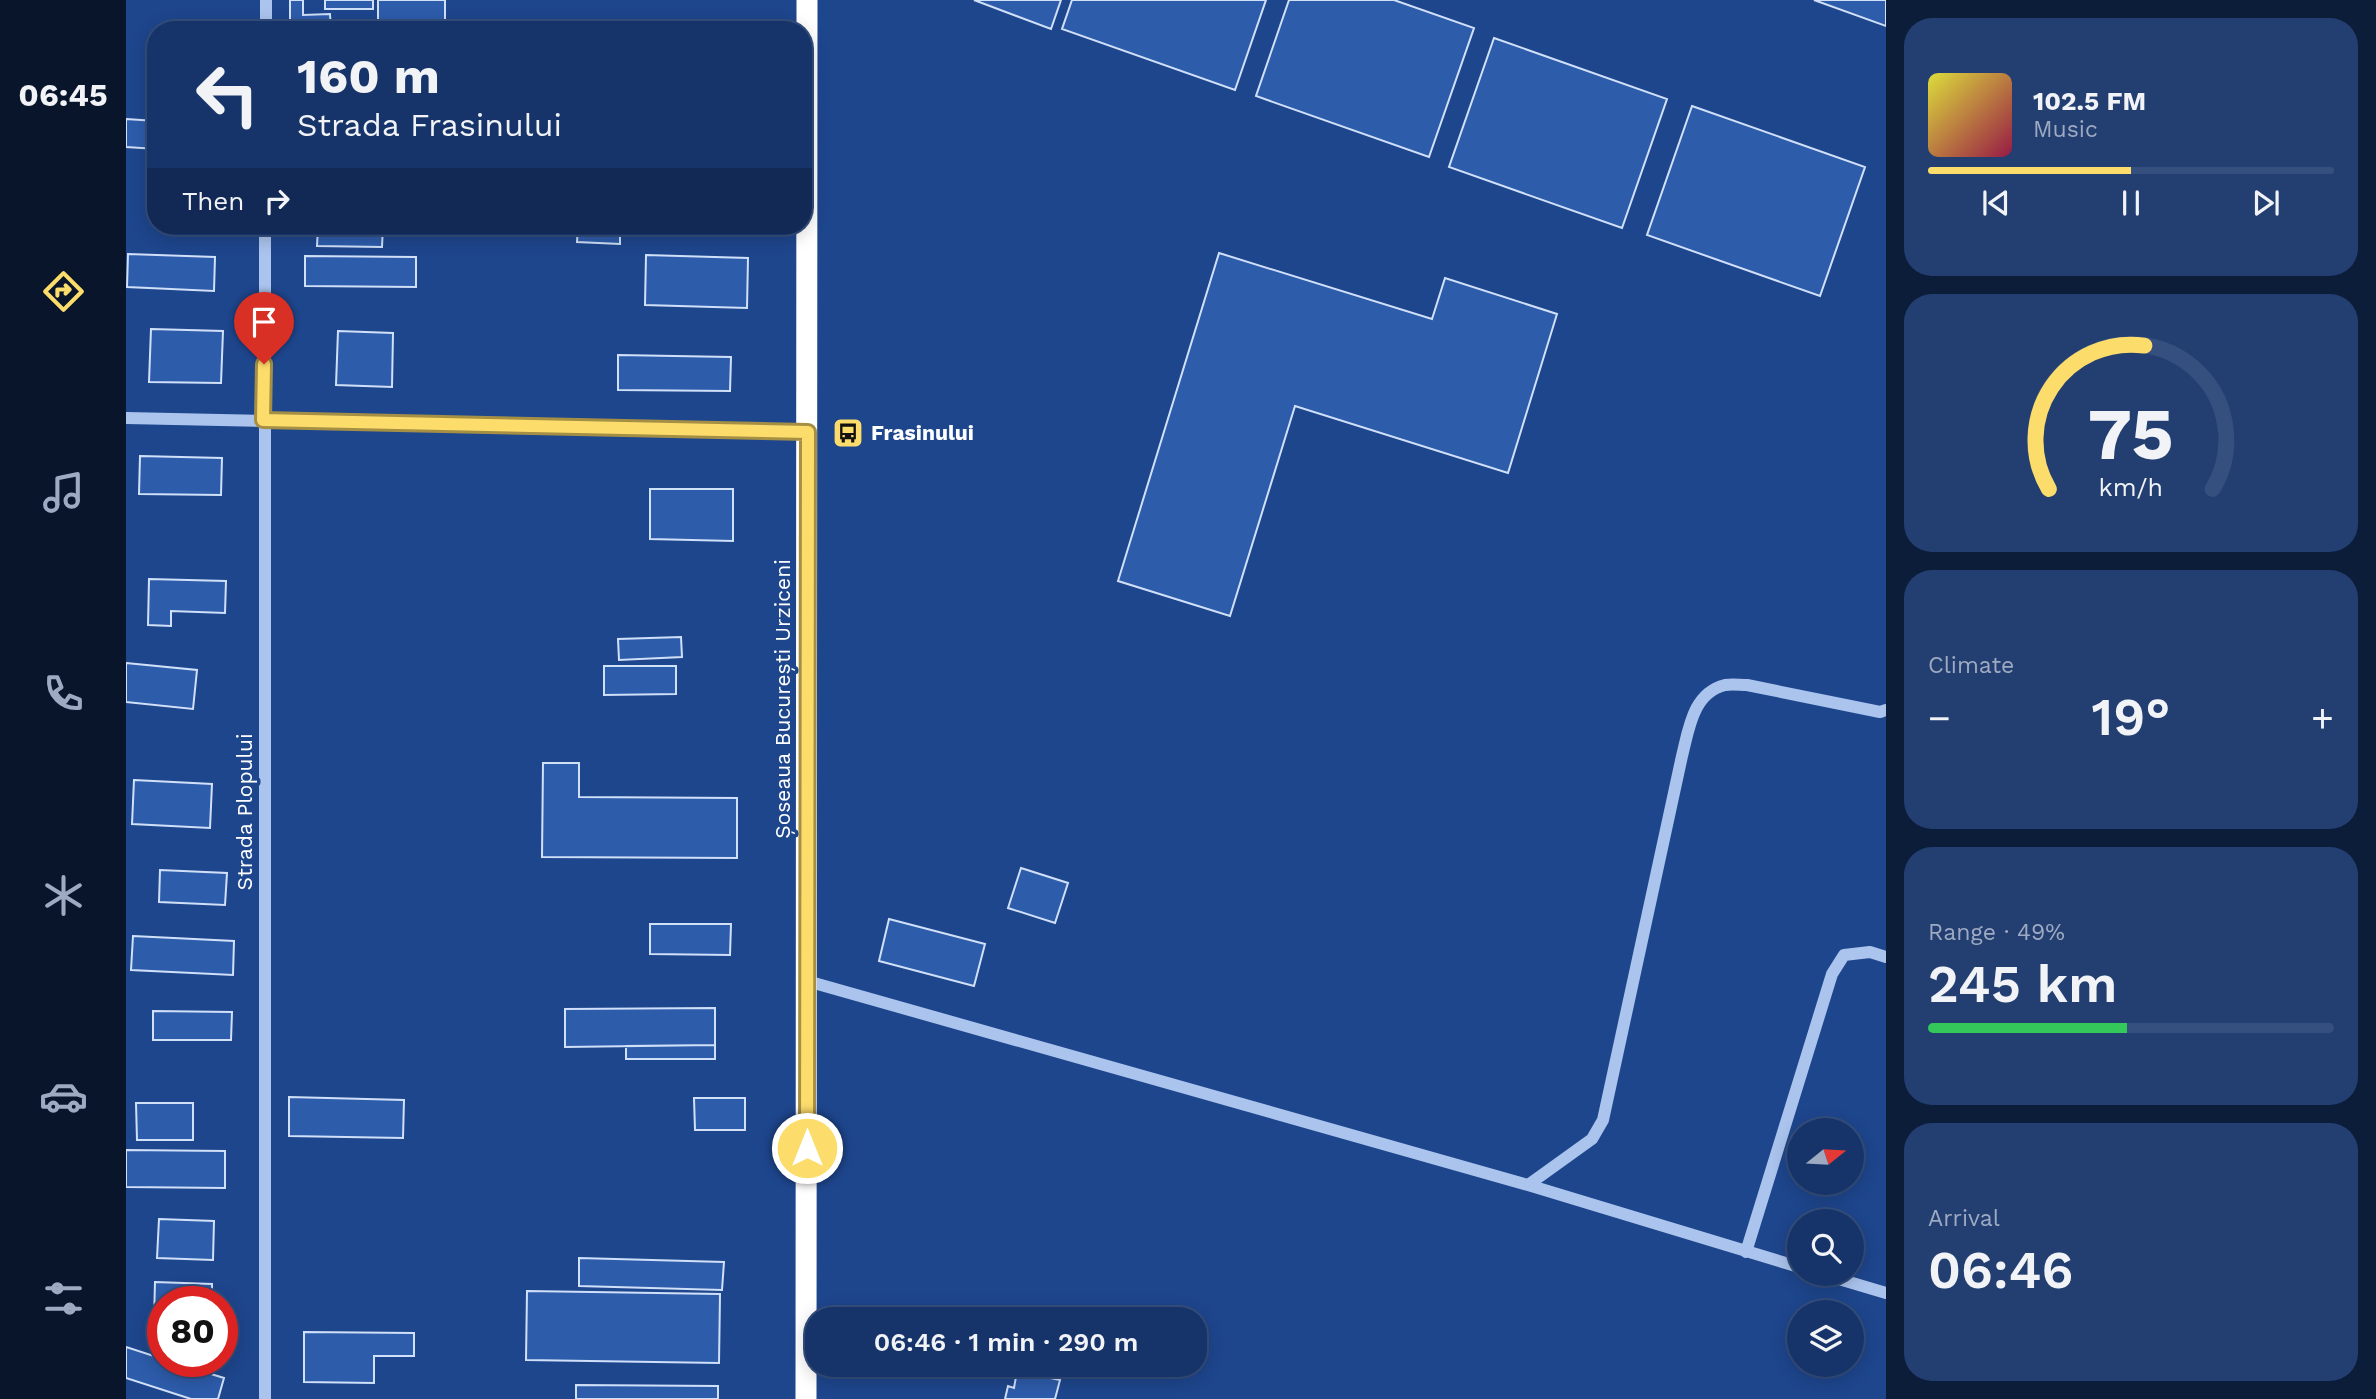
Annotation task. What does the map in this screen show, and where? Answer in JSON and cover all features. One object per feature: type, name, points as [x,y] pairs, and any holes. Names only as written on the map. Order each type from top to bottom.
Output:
[{"type":"highway","name":"Șoseaua București Urziceni","points":[[807,0],[807,21]]},
{"type":"highway","name":"Șoseaua București Urziceni","points":[[806,1399],[808,235]]},
{"type":"street","points":[[266,0],[266,21]]},
{"type":"street","name":"Strada Plopului","points":[[265,235],[265,1399]]},
{"type":"street","points":[[126,418],[808,432]]},
{"type":"street","points":[[1528,1185],[1592,1139],[1603,1120],[1682,756],[1692,715],[1704,695],[1725,685],[1747,685],[1880,712],[1886,710]]},
{"type":"street","points":[[1746,1252],[1832,974],[1844,955],[1870,952],[1886,957]]},
{"type":"street","points":[[807,981],[1528,1185],[1787,1264]]},
{"type":"street","points":[[1862,1286],[1886,1293]]},
{"type":"building","points":[[290,0],[303,0],[303,15],[330,14],[330,21],[290,21]]},
{"type":"building","points":[[325,0],[373,0],[373,9],[325,9]]},
{"type":"building","points":[[378,0],[445,0],[445,21],[378,21]]},
{"type":"building","points":[[974,0],[1061,0],[1051,29]]},
{"type":"building","points":[[1072,0],[1266,0],[1235,90],[1062,29]]},
{"type":"building","points":[[1289,0],[1394,0],[1474,28],[1429,157],[1256,96]]},
{"type":"building","points":[[1814,0],[1886,0],[1886,26]]},
{"type":"building","points":[[1494,38],[1667,99],[1622,228],[1449,167]]},
{"type":"building","points":[[1692,106],[1865,167],[1820,296],[1647,235]]},
{"type":"building","points":[[126,119],[147,120],[147,148],[126,147]]},
{"type":"building","points":[[318,235],[383,235],[382,247],[317,246]]},
{"type":"building","points":[[577,235],[620,235],[620,244],[577,242]]},
{"type":"building","points":[[1219,253],[1432,319],[1445,278],[1557,314],[1508,473],[1295,406],[1230,616],[1118,581]]},
{"type":"building","points":[[128,254],[215,257],[214,291],[127,287]]},
{"type":"building","points":[[646,255],[748,258],[747,308],[645,305]]},
{"type":"building","points":[[305,256],[416,257],[416,287],[305,286]]},
{"type":"building","points":[[151,329],[223,331],[221,383],[149,382]]},
{"type":"building","points":[[338,331],[393,333],[392,387],[336,385]]},
{"type":"building","points":[[618,355],[731,357],[730,391],[618,390]]},
{"type":"building","points":[[140,456],[222,458],[221,495],[139,494]]},
{"type":"building","points":[[650,489],[733,489],[733,541],[650,539]]},
{"type":"building","points":[[149,579],[226,581],[225,613],[171,611],[171,626],[148,625]]},
{"type":"building","points":[[681,637],[682,657],[619,660],[618,639]]},
{"type":"building","points":[[126,663],[197,670],[193,709],[126,702]]},
{"type":"building","points":[[604,666],[676,666],[676,694],[604,695]]},
{"type":"building","points":[[543,763],[579,763],[579,797],[737,798],[737,858],[542,857]]},
{"type":"building","points":[[134,780],[212,784],[210,828],[132,824]]},
{"type":"building","points":[[1021,868],[1068,883],[1055,923],[1008,908]]},
{"type":"building","points":[[160,870],[227,873],[225,905],[159,902]]},
{"type":"building","points":[[889,919],[985,944],[974,986],[879,961]]},
{"type":"building","points":[[650,924],[731,924],[730,955],[650,954]]},
{"type":"building","points":[[133,936],[234,941],[233,975],[131,970]]},
{"type":"building","points":[[715,1008],[715,1045],[565,1047],[565,1009]]},
{"type":"building","points":[[153,1011],[232,1012],[231,1040],[153,1040]]},
{"type":"building","points":[[715,1045],[715,1059],[626,1059],[626,1046]]},
{"type":"building","points":[[289,1097],[404,1100],[403,1138],[289,1136]]},
{"type":"building","points":[[694,1098],[745,1098],[745,1130],[695,1130]]},
{"type":"building","points":[[136,1103],[193,1103],[193,1140],[137,1140]]},
{"type":"building","points":[[126,1150],[225,1151],[225,1188],[126,1187]]},
{"type":"building","points":[[159,1219],[214,1221],[213,1260],[157,1258]]},
{"type":"building","points":[[579,1258],[724,1262],[722,1290],[579,1286]]},
{"type":"building","points":[[155,1282],[212,1284],[212,1286],[155,1286]]},
{"type":"building","points":[[527,1291],[720,1294],[719,1363],[526,1360]]},
{"type":"building","points":[[304,1332],[414,1333],[414,1356],[374,1356],[374,1383],[304,1382]]},
{"type":"building","points":[[126,1347],[147,1354],[147,1377],[224,1378],[218,1399],[191,1399],[126,1378]]},
{"type":"building","points":[[1016,1377],[1060,1380],[1055,1399],[1005,1399],[1008,1386],[1014,1388]]},
{"type":"building","points":[[576,1385],[718,1386],[718,1399],[576,1399]]},
{"type":"place","name":"Frasinului","points":[[848,433]]},
{"type":"route","points":[[264,364],[263,420],[808,432],[807,1148]]}]
